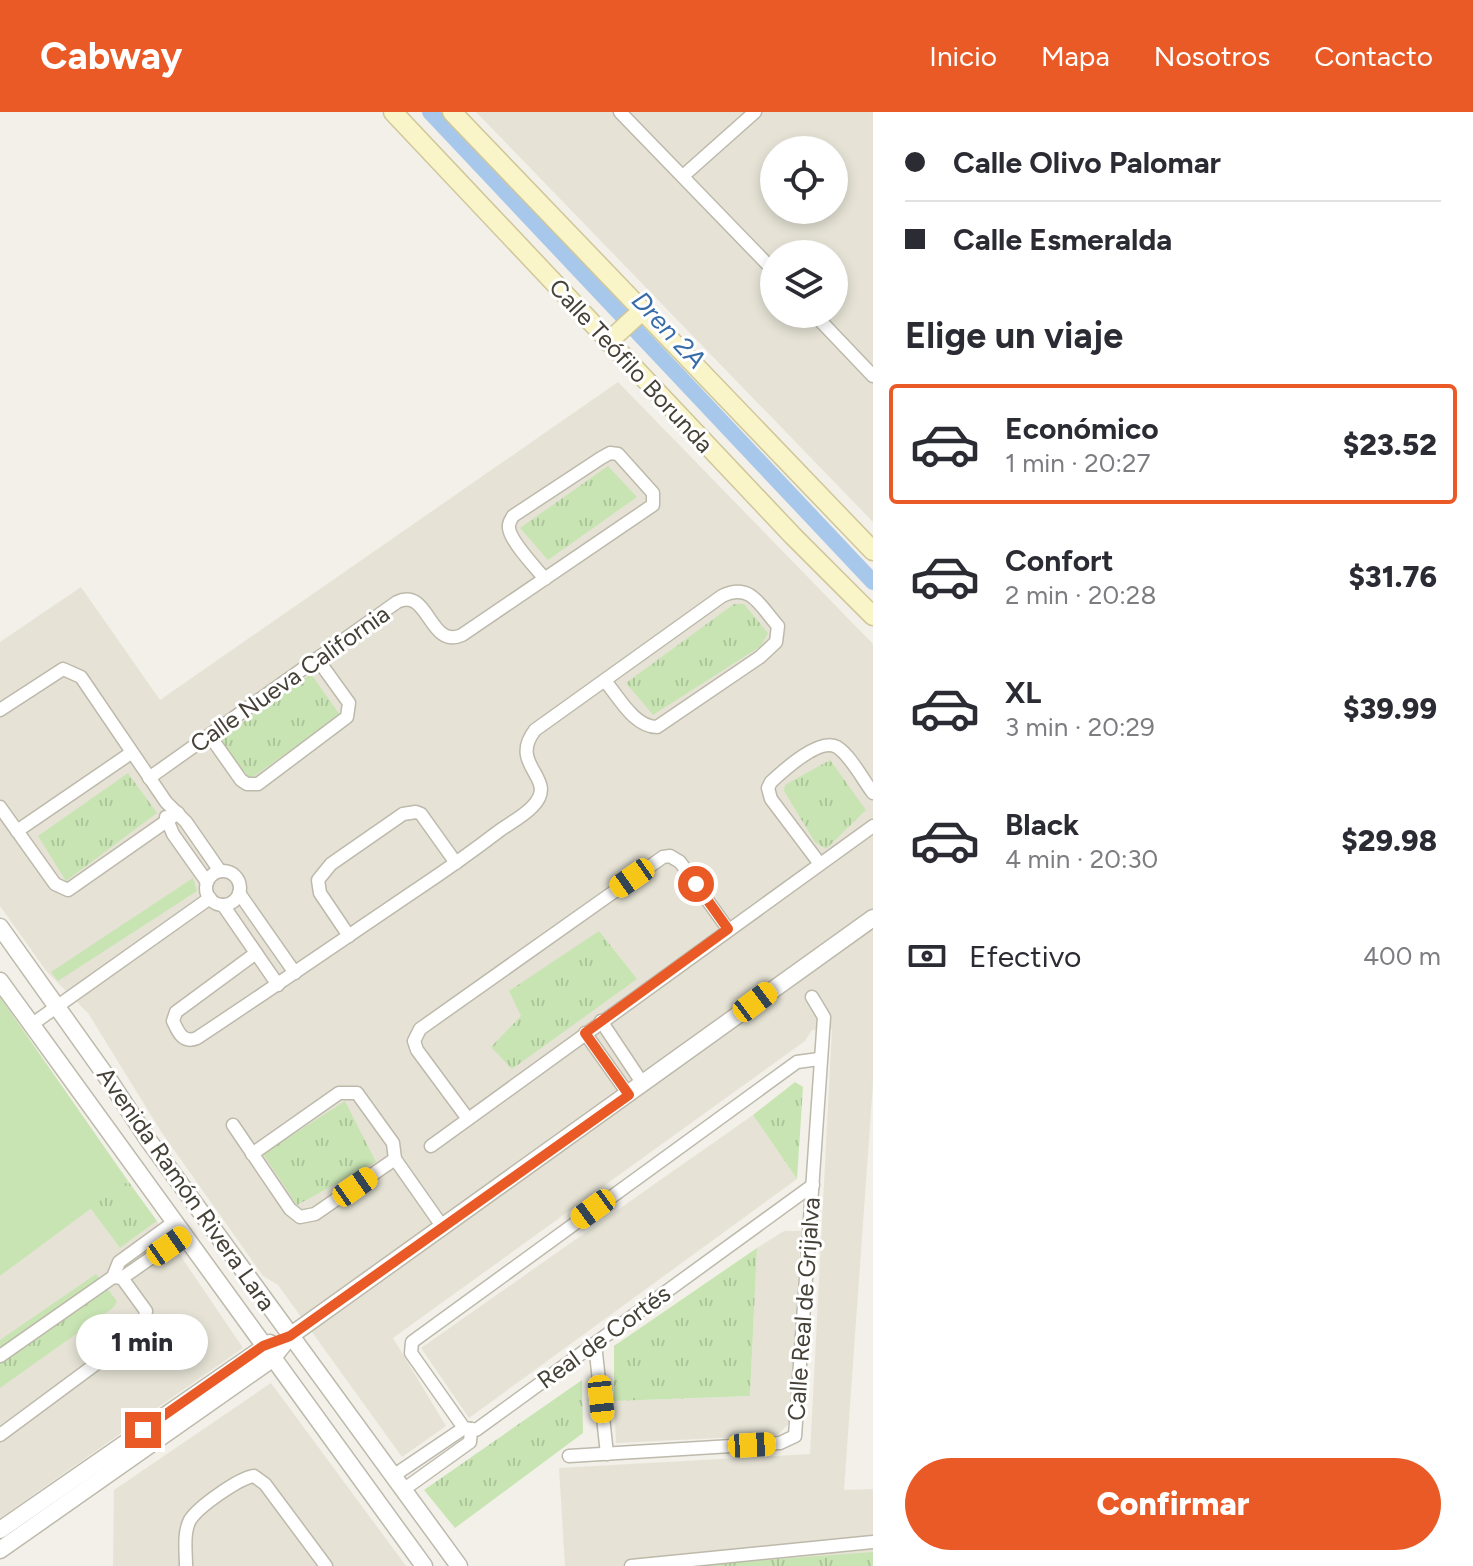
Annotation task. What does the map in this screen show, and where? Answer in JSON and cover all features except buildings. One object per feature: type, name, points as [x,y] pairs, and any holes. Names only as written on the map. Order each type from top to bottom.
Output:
[{"type":"main road","name":"Calle Teófilo Borunda","points":[[393,112],[615,336],[793,536],[873,616]]},
{"type":"main road","name":"Calle Teófilo Borunda","points":[[452,112],[640,313],[873,551]]},
{"type":"main road","points":[[615,336],[640,313]]},
{"type":"street","points":[[620,112],[760,256]]},
{"type":"street","points":[[683,176],[755,112]]},
{"type":"street","points":[[827,328],[873,376]]},
{"type":"street","points":[[610,453],[618,454],[653,493],[653,505],[545,579],[512,538],[509,522],[513,516],[601,458],[610,453]]},
{"type":"street","name":"Calle Nueva California","points":[[149,778],[403,599],[418,602],[438,631],[448,638],[455,638],[545,579]]},
{"type":"street","points":[[256,953],[181,1006],[173,1016],[183,1039],[193,1040],[278,985],[532,807],[538,798],[541,783],[527,759],[525,749],[535,730],[722,596],[740,590],[753,597],[778,626],[776,642],[760,657],[657,727],[638,721],[605,681]]},
{"type":"street","points":[[210,736],[241,780],[247,784],[258,784],[347,717],[349,703],[318,660]]},
{"type":"street","points":[[0,710],[55,672],[63,669],[73,672],[88,686],[131,753],[220,871]]},
{"type":"street","points":[[820,864],[771,799],[768,788],[771,782],[813,749],[826,744],[842,751],[873,793]]},
{"type":"street","points":[[17,831],[131,753]]},
{"type":"street","points":[[166,802],[167,823],[207,882]]},
{"type":"street","points":[[0,807],[55,884],[68,890],[178,813]]},
{"type":"street","points":[[349,936],[320,893],[318,880],[331,864],[403,814],[421,814],[456,863]]},
{"type":"street","points":[[431,1146],[873,826]]},
{"type":"street","points":[[468,1119],[417,1050],[414,1041],[420,1029],[663,857],[670,856],[680,862],[728,929]]},
{"type":"street","points":[[223,905],[230,904],[240,888],[236,877],[226,871],[210,877],[207,893],[223,905],[278,985]]},
{"type":"street","points":[[239,893],[295,973]]},
{"type":"street","points":[[31,1025],[210,898]]},
{"type":"street","points":[[0,1530],[290,1336],[873,918]]},
{"type":"street","name":"Avenida Ramón Rivera Lara","points":[[0,927],[149,1141],[459,1566]]},
{"type":"street","name":"Avenida Ramón Rivera Lara","points":[[0,981],[424,1566]]},
{"type":"street","name":"Calle Real de Grijalva","points":[[569,1456],[780,1443],[795,1436],[824,1017],[812,997]]},
{"type":"street","points":[[601,1021],[643,1084]]},
{"type":"street","points":[[585,1033],[629,1095]]},
{"type":"street","points":[[468,1428],[411,1353],[410,1346],[415,1338],[797,1062],[819,1059]]},
{"type":"street","points":[[252,1154],[339,1093],[351,1091],[360,1097],[393,1143],[395,1159],[442,1226]]},
{"type":"street","points":[[233,1125],[290,1209],[300,1217],[315,1214],[395,1159]]},
{"type":"street","name":"Real de Cortés","points":[[398,1483],[470,1442],[468,1428],[476,1430],[813,1185]]},
{"type":"street","points":[[0,1435],[143,1329],[146,1311],[117,1277],[119,1262],[179,1228]]},
{"type":"street","points":[[0,1356],[117,1277]]},
{"type":"street","points":[[595,1344],[607,1454]]},
{"type":"street","points":[[0,1550],[267,1352]]},
{"type":"street","points":[[186,1566],[186,1532],[196,1513],[243,1478],[254,1476],[265,1484],[326,1566]]},
{"type":"street","points":[[631,1566],[873,1542]]},
{"type":"shaded area","points":[[476,112],[873,112],[873,522]]},
{"type":"shaded area","points":[[618,382],[873,644],[873,1083],[844,1490],[873,1489],[873,1566],[565,1566],[559,1468],[810,1454],[832,1029],[812,1030],[805,1041],[393,1338],[446,1426],[402,1457],[278,1285],[263,1276],[162,1133],[88,1013],[47,972],[0,906],[0,642],[81,587],[160,700]]},
{"type":"shaded area","points":[[753,1115],[797,1179],[469,1418],[421,1348]]},
{"type":"shaded area","points":[[90,1208],[120,1248],[157,1221],[243,1348],[0,1518],[0,1276]]},
{"type":"shaded area","points":[[784,1231],[801,1231],[789,1423],[778,1435],[616,1443],[614,1401],[750,1396],[757,1248]]},
{"type":"shaded area","points":[[271,1383],[406,1566],[113,1566],[114,1490]]},
{"type":"green space","points":[[608,466],[637,497],[548,560],[520,528]]},
{"type":"green space","points":[[734,604],[744,604],[768,633],[761,646],[653,715],[626,683]]},
{"type":"green space","points":[[311,674],[340,715],[250,779],[219,739]]},
{"type":"green space","points":[[830,760],[866,810],[826,849],[815,842],[784,791],[785,785]]},
{"type":"green space","points":[[128,773],[157,813],[66,881],[38,836]]},
{"type":"green space","points":[[193,878],[197,891],[58,981],[51,972]]},
{"type":"green space","points":[[599,931],[637,979],[512,1069],[491,1047],[521,1016],[509,991]]},
{"type":"green space","points":[[0,997],[128,1181],[0,1276]]},
{"type":"green space","points":[[795,1082],[803,1087],[797,1179],[753,1115]]},
{"type":"green space","points":[[345,1101],[376,1162],[297,1205],[263,1154]]},
{"type":"green space","points":[[128,1181],[157,1221],[120,1248],[90,1208]]},
{"type":"green space","points":[[757,1248],[750,1396],[614,1401],[614,1346]]},
{"type":"green space","points":[[96,1274],[117,1301],[114,1307],[0,1388],[0,1340]]},
{"type":"green space","points":[[582,1380],[583,1433],[455,1528],[424,1490]]},
{"type":"green space","points":[[873,1552],[873,1566],[687,1566]]},
{"type":"waterway","name":"Dren 2A","points":[[430,112],[873,582]]},
{"type":"route","points":[[143,1430],[263,1346],[290,1336],[629,1095],[585,1033],[728,929],[696,884]]}]
